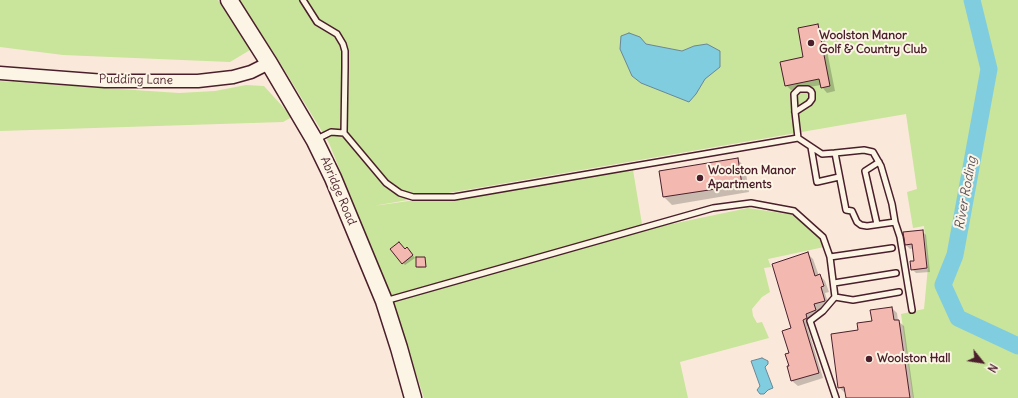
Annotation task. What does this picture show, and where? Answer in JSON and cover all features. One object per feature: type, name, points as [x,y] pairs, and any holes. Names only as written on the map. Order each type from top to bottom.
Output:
[{"type":"main road","name":"Abridge Road","points":[[229,0],[315,140],[333,178],[384,301],[400,348],[413,398]]},
{"type":"street","name":"Pudding Lane","points":[[0,73],[105,80],[198,80],[233,77],[257,70],[269,63]]},
{"type":"lane","points":[[303,0],[317,22],[337,34],[343,44],[345,51],[344,133],[386,183],[400,193],[413,197],[454,197],[798,138],[822,154],[864,150],[872,152],[879,162],[892,204],[895,222],[900,237],[912,310]]},
{"type":"lane","points":[[795,112],[809,103],[812,99],[812,93],[808,89],[796,90],[794,94],[795,112],[798,138]]},
{"type":"lane","points":[[315,140],[330,132],[344,133]]},
{"type":"lane","points":[[811,147],[817,182],[839,178]]},
{"type":"lane","points":[[835,153],[846,210],[852,212],[857,222],[861,225],[867,226],[895,222]]},
{"type":"lane","points":[[877,224],[865,171],[879,162]]},
{"type":"lane","points":[[384,301],[713,208],[751,203],[794,211],[823,237],[830,257],[836,297]]},
{"type":"lane","points":[[830,257],[892,248]]},
{"type":"lane","points":[[834,283],[896,273]]},
{"type":"lane","points":[[836,297],[853,300],[899,292]]},
{"type":"lane","points":[[836,297],[823,311],[810,321],[836,398]]},
{"type":"green space","points":[[0,0],[218,0],[250,50],[230,62],[63,55],[0,47]]},
{"type":"green space","name":"Woolston Manor Golf & Country Club","points":[[239,0],[1018,0],[1018,398],[913,398],[901,314],[924,309],[928,267],[924,226],[913,228],[907,192],[917,189],[906,114],[373,206],[633,170],[643,230],[748,208],[794,215],[820,238],[824,247],[768,259],[771,267],[764,268],[770,292],[762,297],[752,309],[753,316],[757,323],[762,322],[769,338],[680,362],[688,398],[424,398],[390,295],[329,143],[274,53]]},
{"type":"green space","points":[[0,81],[179,93],[215,91],[246,85],[264,86],[292,117],[283,122],[0,131]]},
{"type":"water","points":[[629,33],[640,37],[646,44],[682,51],[694,46],[707,44],[720,51],[720,67],[705,79],[689,102],[641,83],[632,76],[620,49],[621,36]]},
{"type":"water","points":[[762,358],[768,361],[768,364],[765,367],[773,388],[764,394],[760,394],[757,390],[760,386],[751,361]]},
{"type":"building","name":"Woolston Manor Golf & Country Club","points":[[818,24],[830,86],[821,88],[819,79],[785,86],[780,62],[803,57],[798,28]]},
{"type":"building","name":"Woolston Manor Apartments","points":[[738,158],[742,185],[663,197],[659,171]]},
{"type":"building","points":[[923,230],[927,268],[911,270],[910,261],[914,261],[912,244],[905,245],[903,232]]},
{"type":"building","points":[[399,242],[405,249],[407,247],[413,255],[402,264],[390,249]]},
{"type":"building","points":[[808,252],[815,276],[820,274],[824,286],[821,287],[825,301],[814,304],[816,310],[806,314],[807,318],[803,320],[819,373],[791,381],[787,366],[789,366],[785,354],[789,353],[782,331],[791,328],[772,264]]},
{"type":"building","points":[[416,257],[425,257],[426,267],[416,267]]},
{"type":"building","name":"Woolston Hall","points":[[892,307],[894,320],[899,320],[910,398],[846,398],[844,387],[838,388],[831,334],[858,330],[857,323],[872,321],[870,310]]},
{"type":"waterway","name":"River Roding","points":[[972,0],[989,69],[955,255],[943,285],[958,318],[1018,346]]},
{"type":"place","name":"Woolston Manor Golf & Country Club","points":[[811,43]]},
{"type":"place","name":"Woolston Manor Apartments","points":[[700,178]]},
{"type":"place","name":"Woolston Hall","points":[[869,359]]}]
